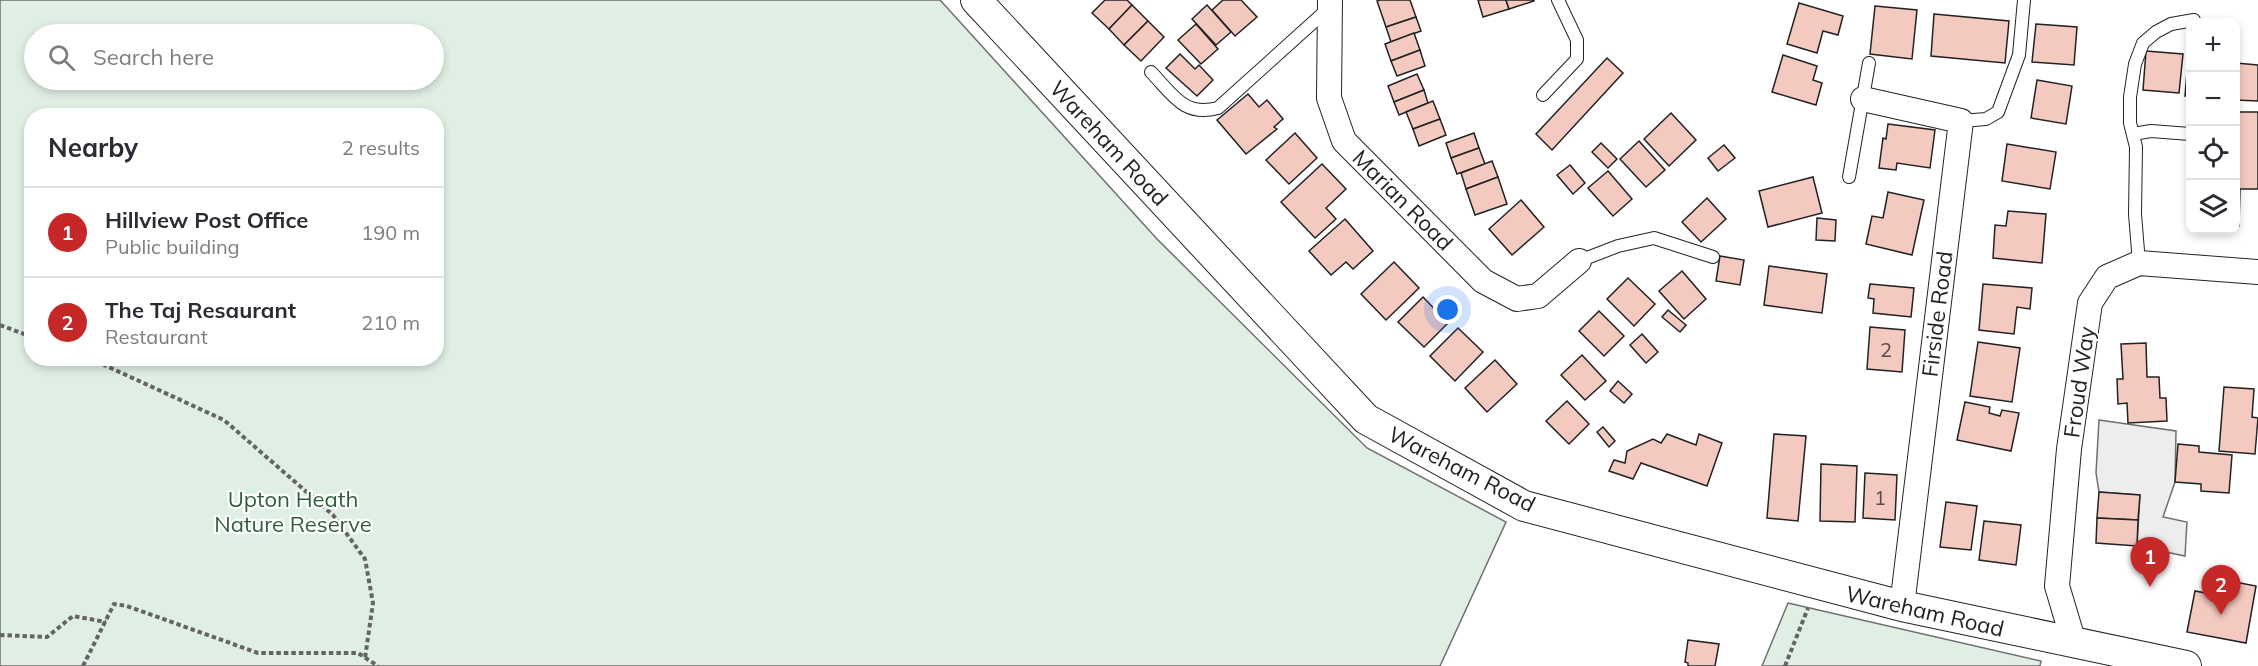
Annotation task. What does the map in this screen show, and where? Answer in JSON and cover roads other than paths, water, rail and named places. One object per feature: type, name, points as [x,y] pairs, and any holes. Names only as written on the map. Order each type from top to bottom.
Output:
[{"type":"street","name":"Wareham Road","points":[[976,0],[1366,419],[1524,506],[1902,606],[2074,655],[2186,666]]},
{"type":"street","name":"Marian Road","points":[[1330,4],[1329,98],[1344,141],[1483,281],[1517,299],[1538,296],[1579,261]]},
{"type":"street","points":[[1863,99],[1960,121]]},
{"type":"street","name":"Firside Road","points":[[1902,606],[1960,121]]},
{"type":"street","name":"Froud Way","points":[[2074,655],[2057,586],[2069,448],[2090,303],[2107,277],[2139,263],[2258,272]]},
{"type":"lane","points":[[1543,95],[1577,59],[1577,40],[1558,0]]},
{"type":"lane","points":[[1960,121],[1986,119],[1998,112],[2019,55],[2024,0]]},
{"type":"lane","points":[[1151,72],[1187,109],[1202,112],[1218,108],[1330,4]]},
{"type":"lane","points":[[2139,263],[2135,214],[2136,147],[2130,97],[2135,64],[2143,43],[2156,32],[2171,24],[2186,21]]},
{"type":"lane","points":[[1849,177],[1869,63]]},
{"type":"lane","points":[[2133,134],[2151,130],[2186,134]]},
{"type":"lane","points":[[1579,261],[1618,246],[1654,238],[1713,257]]},
{"type":"place","name":"Hillview Post Office","points":[[2150,587]]},
{"type":"place","name":"The Taj Resaurant","points":[[2221,615]]},
{"type":"park label","name":"Upton Heath Nature Reserve","points":[[293,512]]}]
